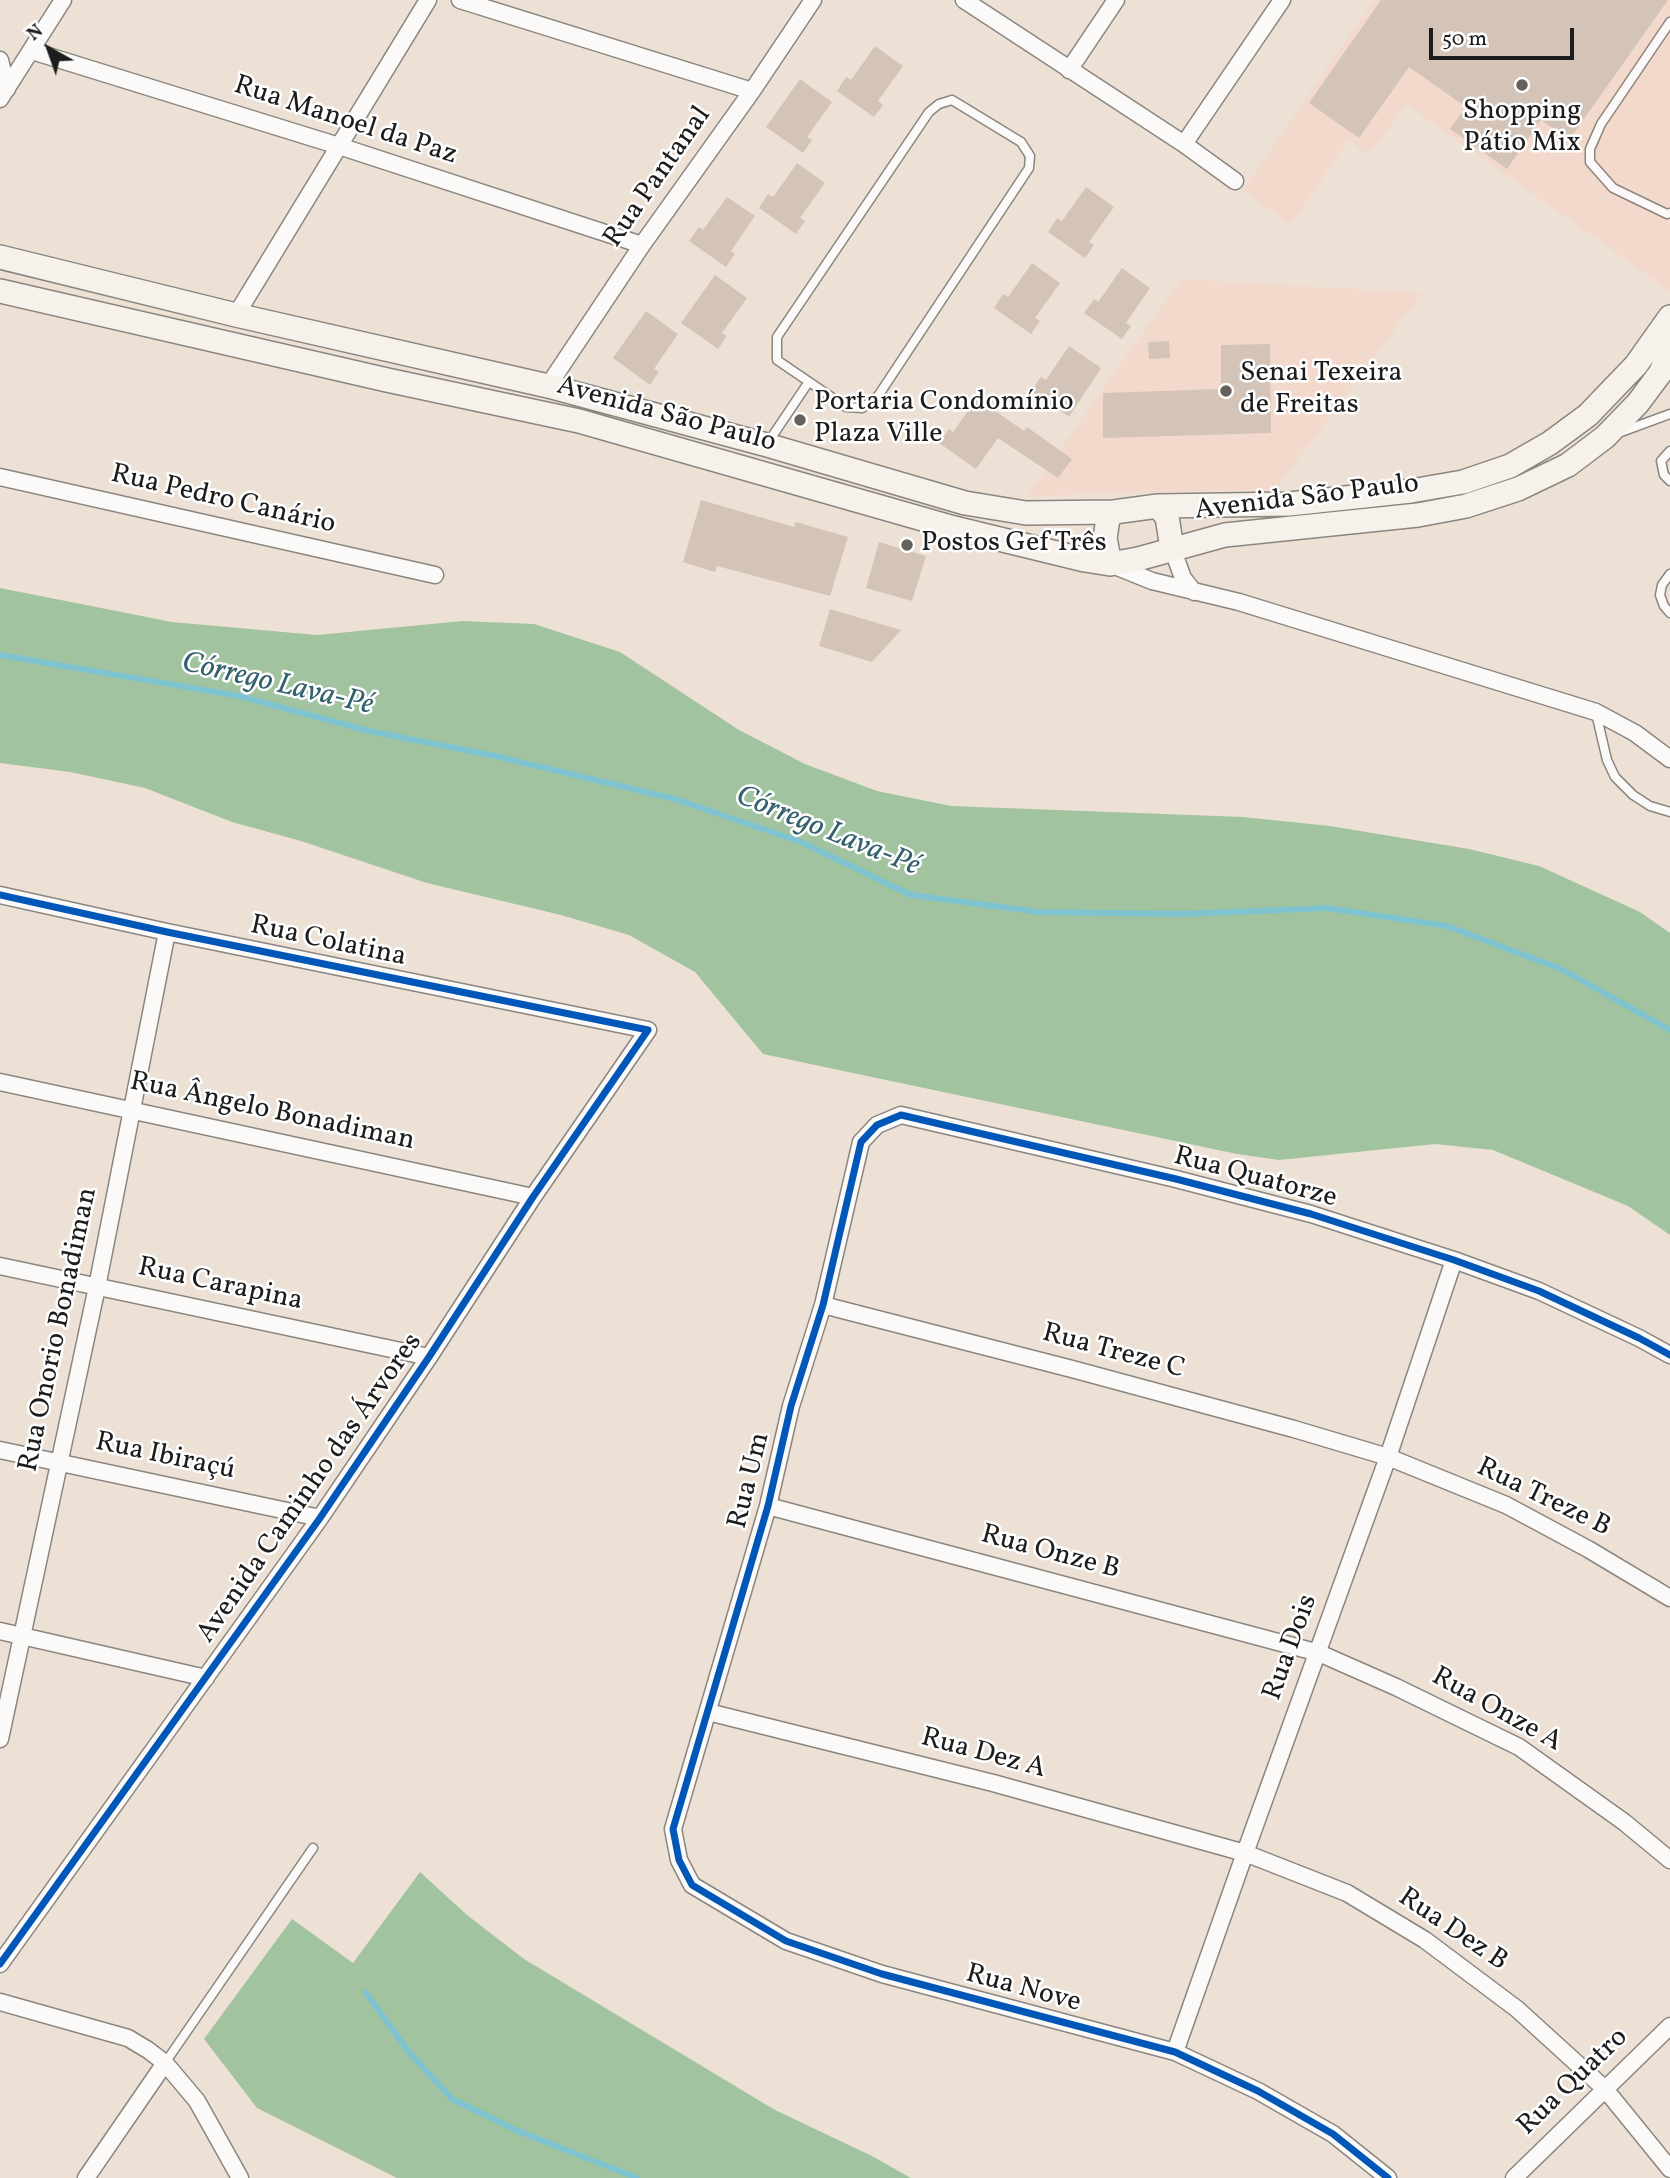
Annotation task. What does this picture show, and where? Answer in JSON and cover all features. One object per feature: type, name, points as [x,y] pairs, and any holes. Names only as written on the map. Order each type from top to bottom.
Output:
[{"type":"street","points":[[3,94],[62,0]]},
{"type":"street","points":[[236,315],[428,0]]},
{"type":"street","points":[[460,0],[752,91]]},
{"type":"street","name":"Rua Pantanal","points":[[548,386],[642,245],[813,0]]},
{"type":"street","points":[[964,0],[1184,144],[1235,181]]},
{"type":"street","points":[[1069,70],[1116,0]]},
{"type":"street","points":[[1184,144],[1282,0]]},
{"type":"street","name":"Rua Manoel da Paz","points":[[32,51],[339,146],[642,245]]},
{"type":"street","points":[[0,60],[3,94]]},
{"type":"street","name":"Avenida São Paulo","points":[[0,257],[236,315],[548,386],[767,445],[964,503],[1026,513],[1114,512],[1158,506],[1289,504],[1411,491],[1463,482],[1510,466],[1550,443],[1588,415],[1636,365],[1670,317]]},
{"type":"street","name":"Avenida São Paulo","points":[[0,291],[579,421],[954,528],[1110,564],[1225,535],[1418,515],[1466,506],[1518,489],[1568,466],[1605,437],[1638,404],[1661,372],[1670,348]]},
{"type":"street","name":"Rua Pedro Canário","points":[[0,477],[435,575]]},
{"type":"street","points":[[1158,506],[1167,517],[1172,548],[1183,578],[1194,592]]},
{"type":"street","points":[[1114,512],[1108,519],[1105,538],[1110,564],[1152,581],[1238,602],[1596,712],[1635,733],[1670,759]]},
{"type":"street","name":"Rua Colatina","points":[[0,895],[167,932],[648,1030]]},
{"type":"street","name":"Rua Onorio Bonadiman","points":[[0,1739],[97,1287],[167,932]]},
{"type":"street","name":"Avenida Caminho das Árvores","points":[[0,1965],[320,1518],[533,1197],[648,1030]]},
{"type":"street","name":"Rua Ângelo Bonadiman","points":[[0,1082],[533,1197]]},
{"type":"street","name":"Rua Quatorze","points":[[861,1142],[877,1125],[901,1115],[1176,1179],[1311,1214],[1454,1260],[1539,1291],[1670,1355]]},
{"type":"street","name":"Rua Um","points":[[673,1829],[768,1506],[791,1406],[823,1306],[861,1142]]},
{"type":"street","name":"Rua Dois","points":[[1175,2052],[1319,1653],[1454,1260]]},
{"type":"street","name":"Rua Carapina","points":[[0,1266],[429,1357]]},
{"type":"street","name":"Rua Treze C","points":[[823,1306],[1111,1379],[1388,1457]]},
{"type":"street","name":"Rua Ibiraçú","points":[[0,1450],[320,1518]]},
{"type":"street","name":"Rua Treze B","points":[[1388,1457],[1506,1505],[1588,1549],[1670,1598]]},
{"type":"street","name":"Rua Onze B","points":[[768,1506],[1319,1653]]},
{"type":"street","points":[[0,1631],[206,1678]]},
{"type":"street","name":"Rua Onze A","points":[[1319,1653],[1396,1686],[1519,1747],[1624,1822],[1670,1860]]},
{"type":"street","name":"Rua Dez A","points":[[708,1712],[993,1783],[1245,1853]]},
{"type":"street","name":"Rua Nove","points":[[673,1829],[679,1860],[692,1885],[786,1941],[882,1974],[1175,2052],[1258,2091],[1333,2134],[1388,2178]]},
{"type":"street","name":"Rua Dez B","points":[[1245,1853],[1347,1893],[1425,1940],[1517,2009],[1605,2089],[1670,2169]]},
{"type":"street","points":[[0,2001],[128,2038],[165,2063],[197,2101],[240,2178]]},
{"type":"street","name":"Rua Quatro","points":[[1514,2178],[1670,2026]]},
{"type":"street","points":[[86,2178],[165,2063]]},
{"type":"lane","points":[[1670,22],[1601,124],[1590,149],[1590,162],[1613,188],[1667,214],[1670,213]]},
{"type":"lane","points":[[952,100],[1021,142],[1030,156],[1029,168],[878,396],[862,408],[846,407],[808,383],[777,360],[777,337],[929,112],[939,104],[952,100]]},
{"type":"lane","points":[[767,445],[808,383]]},
{"type":"lane","points":[[1605,437],[1670,414]]},
{"type":"lane","points":[[1670,452],[1661,461],[1664,475],[1670,481]]},
{"type":"lane","points":[[1670,574],[1662,585],[1660,595],[1670,613]]},
{"type":"lane","points":[[1596,712],[1604,750],[1615,777],[1650,806],[1670,811]]},
{"type":"lane","points":[[165,2063],[313,1848]]},
{"type":"shaded area","points":[[1374,0],[1670,0],[1670,291],[1407,105],[1368,155],[1349,140],[1291,224],[1242,191]]},
{"type":"shaded area","name":"Senai Texeira de Freitas","points":[[1181,279],[1422,293],[1276,489],[1027,496]]},
{"type":"green space","points":[[0,588],[172,622],[317,635],[463,621],[534,624],[620,652],[739,730],[805,764],[877,791],[951,806],[1243,817],[1330,826],[1469,849],[1539,866],[1640,912],[1670,933],[1670,1235],[1628,1206],[1493,1150],[1435,1144],[1279,1160],[1237,1154],[763,1054],[695,972],[629,935],[561,915],[427,883],[301,841],[232,822],[145,788],[70,772],[0,763]]},
{"type":"green space","points":[[420,1872],[467,1915],[524,1959],[775,2110],[872,2156],[911,2178],[397,2178],[257,2108],[204,2039],[292,1919],[353,1963]]},
{"type":"building","name":"Shopping Pátio Mix","points":[[1381,0],[1668,0],[1569,140],[1541,120],[1507,169],[1450,129],[1466,107],[1409,67],[1359,138],[1309,103]]},
{"type":"building","points":[[875,46],[903,66],[878,101],[883,105],[874,117],[837,91],[846,77],[851,80]]},
{"type":"building","points":[[800,79],[832,102],[807,137],[812,140],[803,153],[766,127]]},
{"type":"building","points":[[797,163],[825,183],[800,218],[805,221],[796,234],[759,208],[768,194],[773,197]]},
{"type":"building","points":[[1086,187],[1114,207],[1089,242],[1094,245],[1085,258],[1048,232],[1057,218],[1062,221]]},
{"type":"building","points":[[727,197],[755,216],[731,251],[735,254],[726,267],[689,241],[699,227],[703,230]]},
{"type":"building","points":[[1032,263],[1060,283],[1035,318],[1040,321],[1031,334],[994,308],[1003,294],[1008,297]]},
{"type":"building","points":[[1122,268],[1150,288],[1126,323],[1131,326],[1122,339],[1084,313],[1094,299],[1098,302]]},
{"type":"building","points":[[715,275],[747,298],[722,333],[727,336],[718,349],[681,323]]},
{"type":"building","points":[[646,311],[678,334],[654,369],[659,372],[650,385],[613,358]]},
{"type":"building","points":[[1169,341],[1170,358],[1149,359],[1148,342]]},
{"type":"building","points":[[1270,344],[1271,433],[1103,438],[1103,393],[1221,389],[1221,345]]},
{"type":"building","points":[[1069,346],[1101,368],[1069,417],[1031,391],[1041,377],[1046,380]]},
{"type":"building","points":[[977,398],[1024,431],[1027,427],[1072,459],[1058,478],[998,438],[976,469],[939,443],[949,429],[953,432]]},
{"type":"building","points":[[701,500],[794,527],[796,522],[848,537],[830,596],[717,566],[715,572],[683,562]]},
{"type":"building","points":[[879,542],[926,556],[912,601],[866,588]]},
{"type":"building","points":[[830,609],[901,630],[872,662],[819,646]]},
{"type":"waterway","name":"Córrego Lava-Pé","points":[[0,655],[239,696],[369,731],[495,756],[675,799],[801,842],[911,895],[1039,912],[1183,914],[1327,908],[1447,926],[1561,969],[1670,1030]]},
{"type":"waterway","points":[[366,1993],[408,2051],[452,2099],[518,2131],[637,2178]]},
{"type":"cycle path","points":[[0,895],[167,932],[648,1030],[533,1197],[320,1518],[0,1964]]},
{"type":"cycle path","points":[[1388,2178],[1333,2134],[1258,2091],[1175,2052],[882,1974],[786,1941],[692,1885],[679,1860],[673,1829],[768,1506],[791,1406],[823,1305],[861,1142],[877,1125],[901,1115],[1176,1179],[1311,1214],[1454,1260],[1539,1291],[1670,1355]]},
{"type":"place","name":"Shopping Pátio Mix","points":[[1522,85]]},
{"type":"place","name":"Senai Texeira de Freitas","points":[[1226,391]]},
{"type":"place","name":"Portaria Condomínio Plaza Ville","points":[[800,420]]},
{"type":"place","name":"Postos Gef Três","points":[[907,545]]}]
